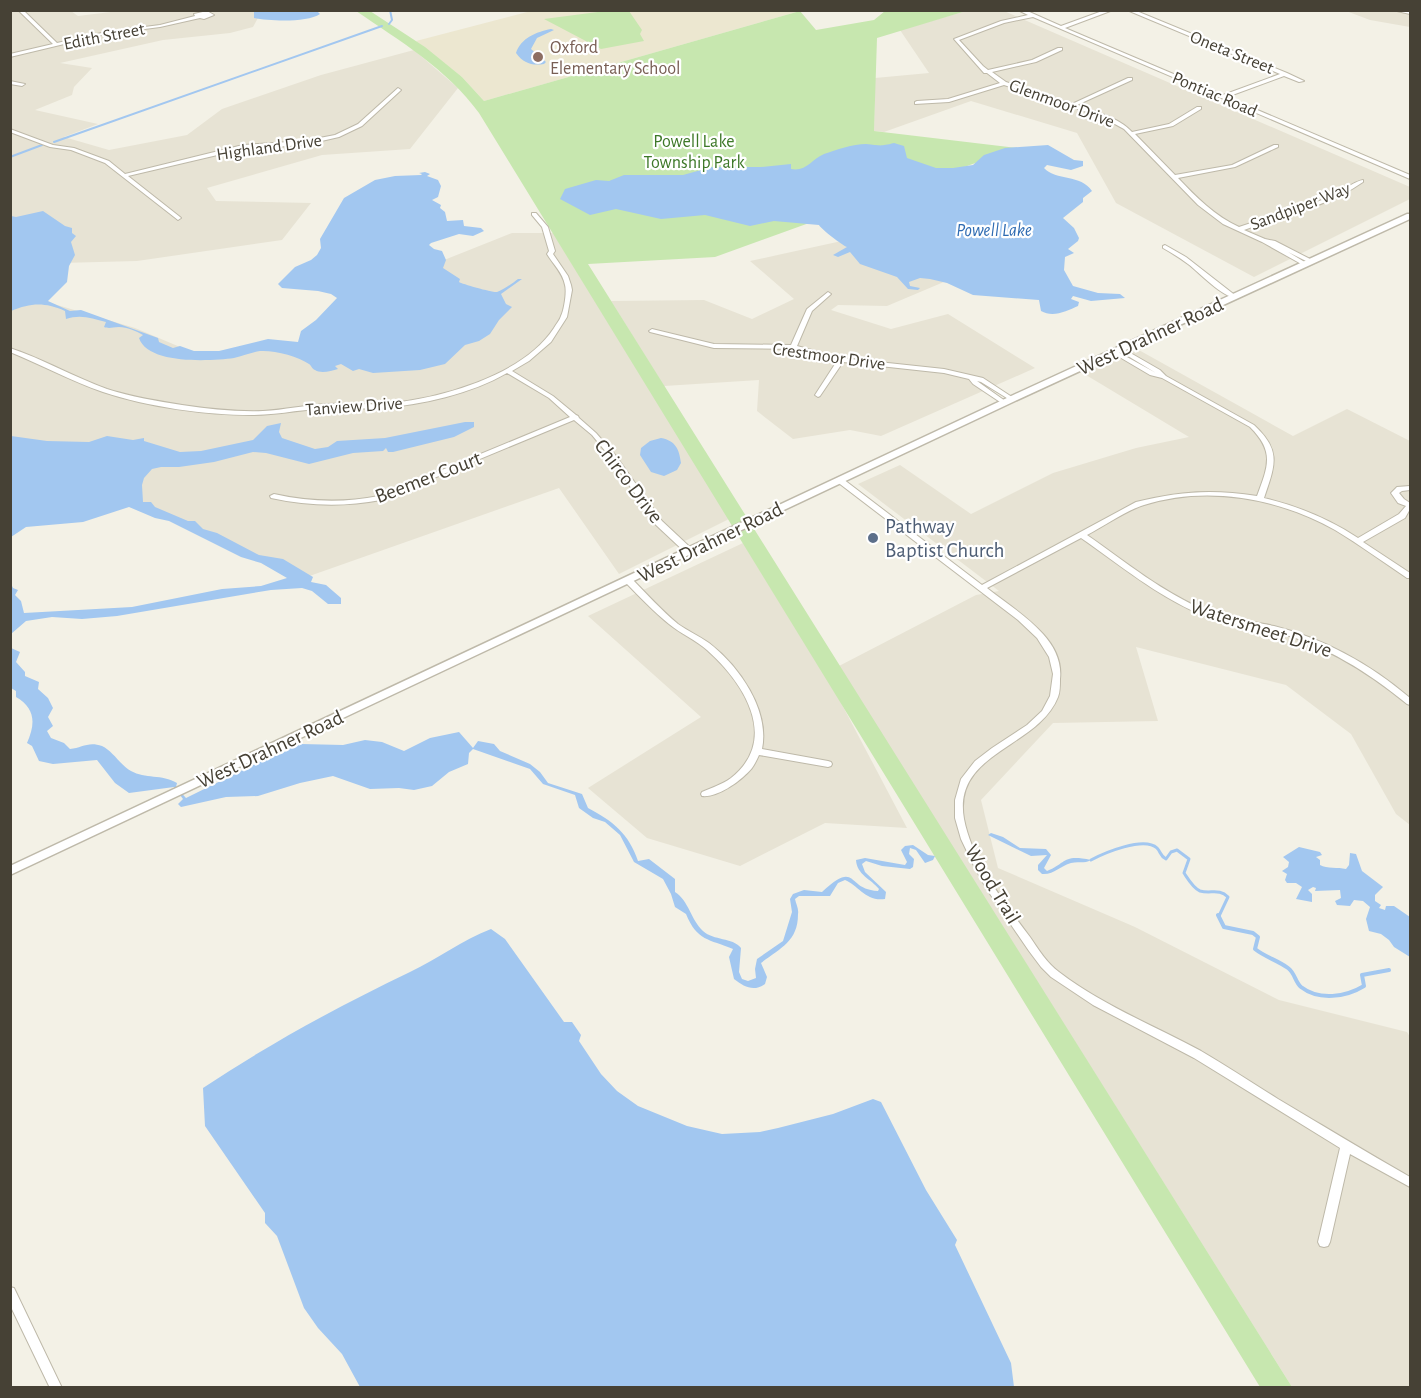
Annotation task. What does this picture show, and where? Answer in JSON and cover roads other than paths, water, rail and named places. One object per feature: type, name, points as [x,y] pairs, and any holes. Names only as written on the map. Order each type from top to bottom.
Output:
[{"type":"street","points":[[20,10],[56,45]]},
{"type":"street","points":[[1060,28],[1111,10]]},
{"type":"street","name":"Oneta Street","points":[[1129,10],[1301,81]]},
{"type":"street","points":[[1397,10],[1410,13]]},
{"type":"street","name":"Pontiac Road","points":[[1022,12],[1410,177]]},
{"type":"street","name":"Glenmoor Drive","points":[[1022,12],[1003,22],[956,39],[986,72],[1004,83],[1104,116],[1133,133],[1200,204],[1238,230],[1264,241],[1273,242],[1308,263]]},
{"type":"street","name":"Glenmoor Drive","points":[[1003,22],[1032,16]]},
{"type":"street","name":"Edith Street","points":[[10,56],[106,33],[160,26],[198,17]]},
{"type":"street","points":[[986,72],[1034,61],[1060,50]]},
{"type":"street","points":[[1222,97],[1285,74]]},
{"type":"street","points":[[1072,106],[1130,79]]},
{"type":"street","points":[[10,82],[22,84]]},
{"type":"street","points":[[917,103],[949,100],[1004,83]]},
{"type":"street","name":"Highland Drive","points":[[126,175],[243,147],[304,143],[337,136],[360,125],[398,90]]},
{"type":"street","points":[[1133,133],[1171,125],[1199,108]]},
{"type":"street","points":[[10,130],[52,146],[72,149],[97,158],[126,175],[178,218]]},
{"type":"street","points":[[1173,177],[1233,166],[1276,146]]},
{"type":"street","name":"Sandpiper Way","points":[[1238,230],[1333,197],[1361,181]]},
{"type":"street","name":"Tanview Drive","points":[[10,350],[109,393],[250,413],[324,406],[380,406],[456,392],[508,371],[537,351],[559,327],[569,299],[570,288],[567,279],[550,254],[552,251],[545,227],[534,214]]},
{"type":"street","name":"West Drahner Road","points":[[10,871],[1117,350],[1410,216]]},
{"type":"street","points":[[1165,247],[1184,256],[1219,288],[1234,297]]},
{"type":"street","points":[[793,347],[809,310],[828,294]]},
{"type":"street","name":"Crestmoor Drive","points":[[652,331],[714,346],[793,347],[841,360],[944,370],[983,380],[1009,401]]},
{"type":"street","points":[[1117,350],[1158,371],[1164,377],[1252,426],[1265,436],[1270,450],[1271,464],[1260,499]]},
{"type":"street","points":[[818,395],[841,360]]},
{"type":"street","name":"Chirco Drive","points":[[508,371],[550,397],[576,417],[614,457],[659,523],[690,552]]},
{"type":"street","name":"Beemer Court","points":[[274,496],[330,505],[381,498],[576,417]]},
{"type":"street","name":"Wood Trail","points":[[840,481],[982,588],[1044,639],[1057,666],[1058,680],[1055,697],[1034,724],[980,759],[966,779],[959,800],[960,827],[974,858],[1044,964],[1096,1002],[1198,1055],[1346,1146],[1410,1182]]},
{"type":"street","points":[[1357,542],[1402,516],[1410,505],[1397,499],[1395,493],[1400,489],[1410,488]]},
{"type":"street","points":[[982,588],[1139,504],[1161,497],[1194,493],[1222,493],[1292,507],[1327,522],[1410,576]]},
{"type":"street","name":"Watersmeet Drive","points":[[1081,534],[1178,600],[1205,614],[1285,632],[1341,654],[1374,673],[1410,702]]},
{"type":"street","points":[[629,581],[673,624],[709,648],[748,692],[757,714],[760,731],[756,751],[747,766],[734,780],[705,794]]},
{"type":"street","points":[[756,751],[828,764]]},
{"type":"street","points":[[1324,1242],[1346,1146]]},
{"type":"street","points":[[10,1292],[56,1388]]},
{"type":"water","points":[[254,11],[317,11],[320,14],[306,19],[278,20],[254,18]]},
{"type":"water","points":[[554,30],[537,38],[531,49],[546,62],[544,64],[528,63],[516,53],[521,43],[530,36]]},
{"type":"water","name":"Powell Lake","points":[[894,143],[904,146],[907,158],[936,168],[973,165],[984,155],[1005,148],[1048,145],[1074,160],[1083,161],[1083,166],[1071,170],[1047,165],[1044,168],[1055,175],[1082,182],[1092,191],[1083,198],[1083,202],[1063,218],[1074,228],[1079,238],[1068,249],[1074,253],[1065,257],[1064,270],[1073,286],[1098,293],[1120,294],[1125,298],[1091,301],[1073,296],[1071,299],[1079,302],[1078,306],[1050,314],[1041,311],[1039,300],[973,295],[947,283],[930,279],[920,278],[909,282],[910,286],[920,288],[918,290],[908,289],[897,277],[860,264],[850,252],[838,257],[833,255],[847,247],[819,225],[774,221],[750,226],[705,215],[661,219],[616,209],[590,215],[560,199],[565,189],[596,180],[609,181],[624,175],[683,175],[712,167],[761,167],[791,164],[791,169],[801,169],[824,154],[845,148],[861,144]]},
{"type":"water","points":[[419,173],[430,174],[427,176],[438,180],[441,186],[438,197],[432,200],[441,205],[440,208],[445,212],[447,221],[463,220],[464,226],[481,228],[484,231],[473,236],[459,234],[431,243],[429,245],[434,249],[442,251],[446,260],[443,268],[460,279],[459,282],[495,292],[522,279],[501,294],[506,304],[512,307],[499,320],[490,334],[479,341],[465,345],[445,364],[420,370],[373,373],[359,369],[353,371],[341,364],[335,366],[338,369],[320,372],[299,358],[272,351],[224,359],[181,359],[154,353],[145,347],[139,338],[143,335],[128,328],[104,327],[106,322],[86,317],[66,319],[65,311],[51,306],[31,305],[11,311],[11,216],[43,211],[65,226],[72,228],[72,233],[76,236],[71,242],[75,255],[69,266],[67,282],[48,301],[70,311],[81,310],[158,338],[159,342],[173,348],[180,346],[194,351],[219,351],[268,339],[298,342],[301,331],[316,320],[337,298],[318,291],[282,288],[278,284],[295,267],[317,255],[321,248],[320,239],[344,198],[375,180],[395,176],[421,175]]},
{"type":"water","points":[[474,422],[474,427],[454,437],[393,452],[388,452],[386,448],[383,451],[353,453],[309,464],[253,452],[214,462],[152,469],[144,478],[143,502],[151,502],[155,507],[188,521],[195,521],[203,529],[217,533],[259,555],[283,559],[313,577],[311,582],[326,585],[341,598],[341,604],[328,604],[312,591],[302,588],[271,590],[117,616],[82,619],[52,617],[26,621],[11,634],[11,584],[18,590],[15,595],[21,601],[24,613],[132,607],[222,589],[261,586],[287,578],[261,563],[241,557],[169,521],[129,507],[83,522],[26,527],[11,537],[11,436],[47,441],[89,442],[107,436],[133,440],[144,438],[144,441],[180,452],[201,451],[253,440],[267,426],[281,423],[279,432],[282,438],[315,449],[328,447],[337,441],[385,438]]},
{"type":"water","points":[[661,438],[676,446],[681,463],[677,470],[664,476],[651,472],[640,455],[641,448],[650,441]]},
{"type":"water","points":[[11,648],[20,652],[16,662],[25,672],[25,676],[39,682],[38,689],[48,698],[53,708],[48,717],[53,726],[47,731],[51,738],[64,743],[70,749],[89,744],[102,746],[131,771],[165,778],[177,783],[176,787],[186,798],[269,757],[301,744],[343,745],[365,740],[382,742],[404,751],[430,738],[459,732],[473,748],[478,741],[494,744],[500,751],[530,764],[548,783],[582,794],[588,808],[612,823],[625,836],[638,861],[649,859],[675,879],[675,892],[684,900],[703,931],[733,942],[741,948],[739,972],[742,979],[748,981],[756,978],[757,959],[783,941],[792,912],[790,899],[793,894],[804,890],[822,892],[833,882],[847,877],[861,886],[878,891],[879,889],[859,869],[856,860],[865,858],[905,865],[907,862],[901,850],[905,846],[913,845],[928,855],[935,856],[933,860],[925,863],[916,850],[910,848],[909,854],[914,859],[913,867],[910,869],[882,866],[866,861],[862,864],[865,872],[886,892],[885,899],[867,896],[845,880],[838,883],[830,896],[799,896],[795,899],[798,912],[795,931],[787,943],[761,963],[767,977],[765,984],[757,988],[749,988],[734,979],[729,957],[733,949],[710,941],[699,934],[686,914],[675,907],[663,879],[634,862],[620,835],[605,822],[593,818],[579,808],[575,795],[543,784],[530,769],[473,749],[469,753],[468,764],[449,772],[432,786],[414,790],[370,789],[333,776],[258,796],[226,797],[181,807],[178,804],[183,799],[174,787],[129,793],[115,783],[97,760],[53,764],[39,761],[32,746],[27,743],[32,729],[30,711],[16,697],[16,691],[11,688]]},
{"type":"water","points":[[991,833],[1003,837],[1020,848],[1046,849],[1051,855],[1044,868],[1047,871],[1070,859],[1091,860],[1067,864],[1050,873],[1042,874],[1038,870],[1038,865],[1047,855],[1031,856],[988,835]]},
{"type":"water","points":[[1299,847],[1320,852],[1322,855],[1316,857],[1320,860],[1320,865],[1329,867],[1346,869],[1349,865],[1350,853],[1356,854],[1362,871],[1383,887],[1375,895],[1375,901],[1381,905],[1379,908],[1385,910],[1386,906],[1394,906],[1410,917],[1410,957],[1394,947],[1381,934],[1369,931],[1366,919],[1370,907],[1363,901],[1354,900],[1350,906],[1337,905],[1335,901],[1341,898],[1340,890],[1315,891],[1316,888],[1313,887],[1308,890],[1312,894],[1312,902],[1296,899],[1302,887],[1296,883],[1287,883],[1285,880],[1287,874],[1282,871],[1288,867],[1289,862],[1283,857]]},
{"type":"water","points":[[491,929],[505,939],[564,1022],[572,1022],[581,1035],[579,1041],[601,1074],[617,1091],[638,1106],[687,1126],[722,1134],[760,1132],[833,1114],[873,1099],[881,1102],[926,1190],[957,1240],[955,1245],[1011,1363],[1014,1387],[360,1387],[342,1354],[318,1328],[304,1308],[277,1236],[265,1223],[265,1213],[205,1126],[203,1088],[305,1026]]},
{"type":"waterway","points":[[389,24],[392,20],[390,10]]},
{"type":"waterway","points":[[54,142],[382,26]]},
{"type":"waterway","points":[[10,157],[42,145]]},
{"type":"waterway","points":[[1091,860],[1114,850],[1134,845],[1151,845],[1157,848],[1166,859],[1171,852],[1177,850],[1189,859],[1184,873],[1195,888],[1204,892],[1225,894],[1228,897],[1219,916]]},
{"type":"waterway","points":[[1218,915],[1224,927],[1253,933],[1258,937],[1255,949],[1288,968],[1301,987],[1316,994],[1332,996],[1349,993],[1364,986],[1362,975],[1389,970]]},
{"type":"place","name":"Oxford Elementary School","points":[[538,57]]},
{"type":"place","name":"Pathway Baptist Church","points":[[873,538]]},
{"type":"park label","name":"Powell Lake Township Park","points":[[694,151]]}]
